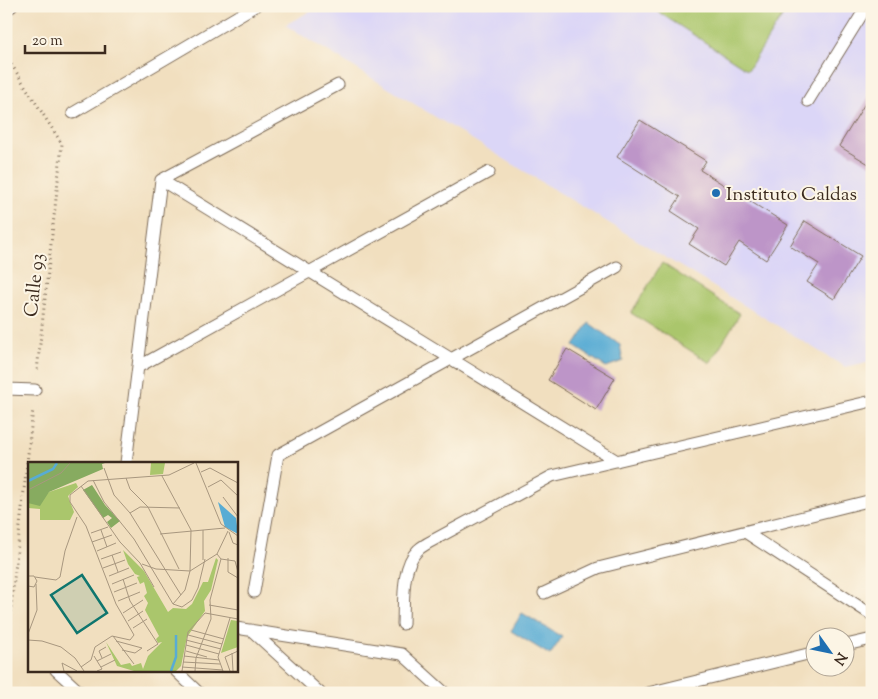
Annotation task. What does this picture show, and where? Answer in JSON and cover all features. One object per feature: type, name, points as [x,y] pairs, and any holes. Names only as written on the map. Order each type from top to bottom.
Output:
[{"type":"lane","points":[[6,10],[12,6]]},
{"type":"lane","points":[[73,113],[255,6]]},
{"type":"lane","points":[[808,101],[867,6]]},
{"type":"lane","points":[[161,180],[338,85]]},
{"type":"lane","points":[[138,367],[488,172]]},
{"type":"lane","points":[[161,180],[617,461]]},
{"type":"lane","points":[[126,462],[161,180]]},
{"type":"lane","points":[[254,592],[278,455],[616,268]]},
{"type":"lane","points":[[6,389],[35,390]]},
{"type":"lane","points":[[403,624],[406,575],[418,550],[552,476],[872,401]]},
{"type":"lane","points":[[544,593],[598,568],[872,500]]},
{"type":"lane","points":[[745,532],[872,615]]},
{"type":"lane","points":[[238,628],[402,654],[444,693]]},
{"type":"lane","points":[[251,630],[320,693]]},
{"type":"lane","points":[[856,643],[872,639]]},
{"type":"lane","points":[[648,693],[806,654]]},
{"type":"lane","points":[[58,672],[81,693]]},
{"type":"lane","points":[[177,672],[199,693]]},
{"type":"path","name":"Calle 93","points":[[6,56],[62,144],[6,652]]},
{"type":"shaded area","name":"Instituto Caldas","points":[[320,6],[872,6],[872,361],[845,367],[285,25]]},
{"type":"green space","points":[[657,6],[776,6],[785,12],[748,70],[655,10]]},
{"type":"green space","points":[[662,263],[740,314],[710,363],[631,313]]},
{"type":"water","points":[[589,323],[620,345],[623,361],[606,367],[574,346]]},
{"type":"water","points":[[522,613],[562,637],[550,655],[511,631]]},
{"type":"building","points":[[872,92],[872,166],[839,146]]},
{"type":"building","points":[[640,120],[706,161],[700,170],[788,225],[766,260],[739,242],[724,266],[689,244],[699,229],[671,211],[680,197],[617,157]]},
{"type":"building","points":[[805,221],[861,256],[834,299],[807,282],[819,264],[790,246]]},
{"type":"building","points":[[567,349],[615,378],[596,410],[548,380]]},
{"type":"place","name":"Instituto Caldas","points":[[716,193]]}]
